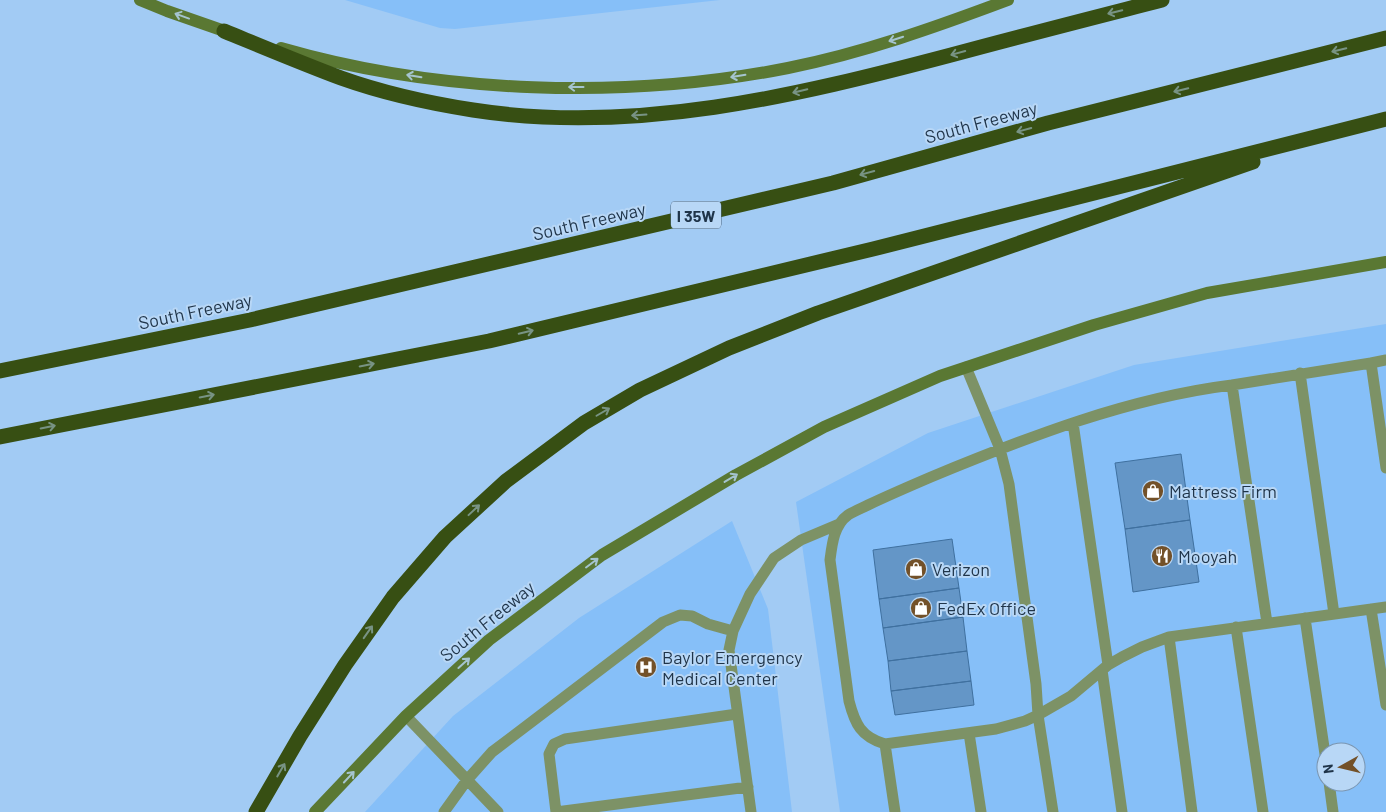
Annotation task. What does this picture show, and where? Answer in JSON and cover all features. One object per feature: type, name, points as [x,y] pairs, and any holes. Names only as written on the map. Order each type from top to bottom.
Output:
[{"type":"highway","points":[[224,31],[342,78],[402,96],[473,110],[526,116],[577,118],[674,113],[763,99],[884,72],[1162,0]]},
{"type":"highway","name":"South Freeway","points":[[0,371],[250,320],[823,185],[1048,123],[1386,38]]},
{"type":"highway","points":[[0,436],[489,341],[863,251],[1386,119]]},
{"type":"highway","points":[[256,812],[300,736],[345,665],[393,597],[445,537],[506,481],[584,423],[649,386],[729,348],[818,312],[1348,129]]},
{"type":"main road","points":[[140,0],[224,31],[294,52],[372,69],[438,80],[507,85],[636,87],[704,81],[789,68],[866,49],[944,24],[1008,0]]},
{"type":"main road","name":"South Freeway","points":[[315,812],[406,716],[489,640],[602,555],[736,475],[824,427],[940,376],[1094,325],[1207,293],[1386,262]]},
{"type":"lane","points":[[751,812],[729,650],[733,631],[750,594],[774,558],[801,540],[839,524],[848,515],[883,498],[1000,449],[1073,422],[1197,389],[1386,360]]},
{"type":"lane","points":[[1371,363],[1386,468]]},
{"type":"lane","points":[[966,367],[1000,449],[1009,484],[1052,812]]},
{"type":"lane","points":[[1300,373],[1334,614]]},
{"type":"lane","points":[[1232,384],[1267,623]]},
{"type":"lane","points":[[1073,422],[1122,812]]},
{"type":"lane","points":[[839,524],[832,542],[830,560],[850,701],[856,722],[861,730],[869,738],[885,744],[1008,726],[1038,715],[1070,696],[1105,668],[1142,647],[1168,638],[1386,607]]},
{"type":"lane","points":[[1371,609],[1386,704]]},
{"type":"lane","points":[[444,812],[467,780],[492,752],[663,622],[680,615],[692,616],[708,624],[733,631]]},
{"type":"lane","points":[[1305,618],[1323,742]]},
{"type":"lane","points":[[1236,627],[1263,812]]},
{"type":"lane","points":[[1168,638],[1192,812]]},
{"type":"lane","points":[[738,714],[565,739],[554,744],[549,754],[556,812],[748,787]]},
{"type":"lane","points":[[406,716],[498,812]]},
{"type":"lane","points":[[969,733],[981,812]]},
{"type":"lane","points":[[885,744],[895,812]]},
{"type":"lane","points":[[1331,792],[1334,812]]},
{"type":"shaded area","points":[[345,0],[720,0],[455,29],[440,28]]},
{"type":"shaded area","points":[[1386,324],[1386,812],[840,812],[796,502],[928,433],[1134,365]]},
{"type":"shaded area","name":"Baylor Emergency Medical Center","points":[[732,521],[768,609],[792,812],[365,812],[453,716],[579,618]]},
{"type":"building","name":"Mattress Firm","points":[[1181,454],[1190,520],[1125,529],[1115,463]]},
{"type":"building","name":"Mooyah","points":[[1190,520],[1199,582],[1133,592],[1125,529]]},
{"type":"building","name":"Verizon","points":[[952,539],[959,588],[879,599],[873,550]]},
{"type":"building","name":"FedEx Office","points":[[959,588],[963,617],[883,628],[879,599]]},
{"type":"building","points":[[963,617],[967,651],[888,661],[883,628]]},
{"type":"building","points":[[967,651],[971,681],[891,691],[888,661]]},
{"type":"building","points":[[971,681],[974,705],[895,715],[891,691]]},
{"type":"place","name":"Mattress Firm","points":[[1153,491]]},
{"type":"place","name":"Mooyah","points":[[1162,556]]},
{"type":"place","name":"Verizon","points":[[916,569]]},
{"type":"place","name":"FedEx Office","points":[[921,608]]},
{"type":"place","name":"Baylor Emergency Medical Center","points":[[646,667]]}]
